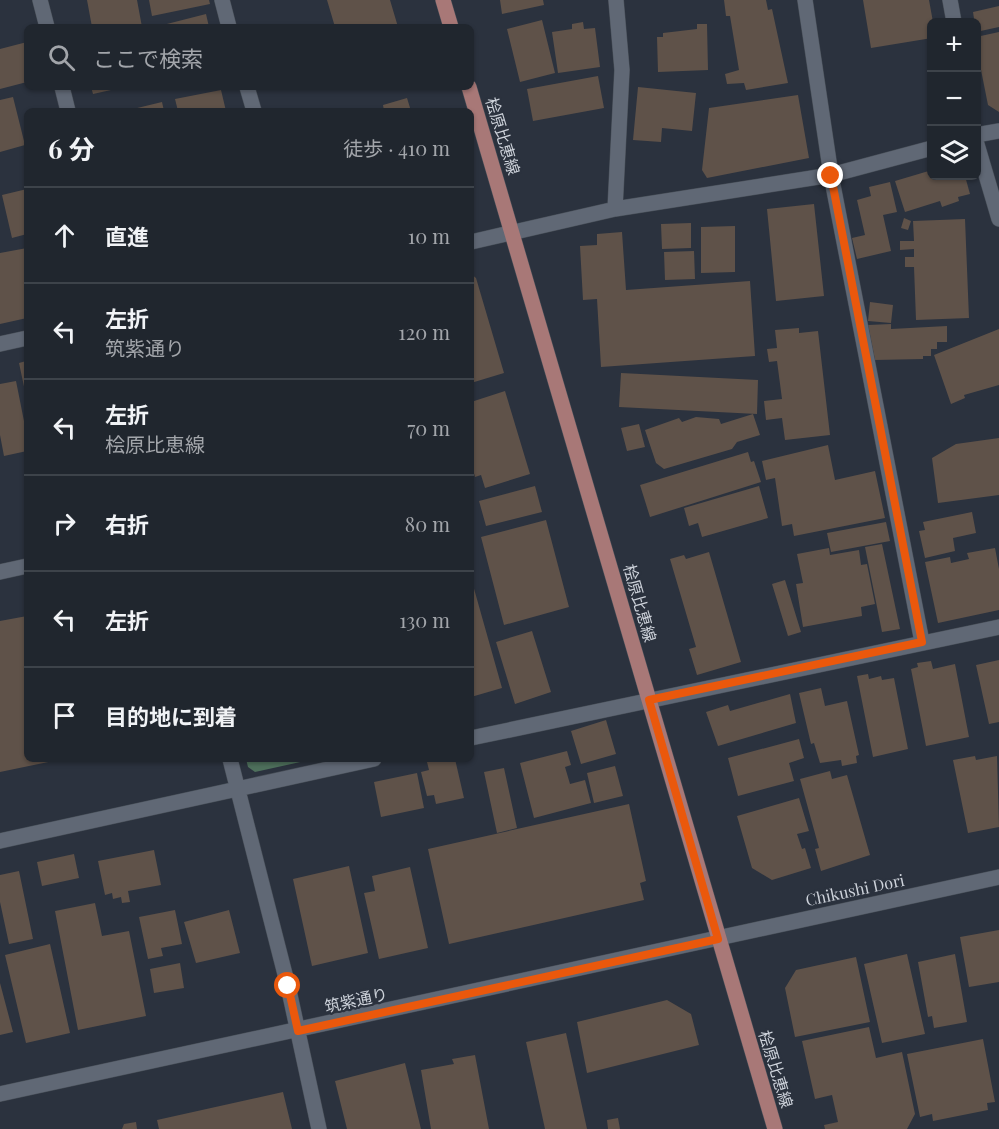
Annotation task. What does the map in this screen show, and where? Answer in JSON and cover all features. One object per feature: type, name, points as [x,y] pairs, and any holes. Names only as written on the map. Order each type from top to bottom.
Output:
[{"type":"main road","points":[[443,0],[450,24]]},
{"type":"main road","name":"桧原比恵線","points":[[470,90],[775,1129]]},
{"type":"street","points":[[40,0],[46,24]]},
{"type":"street","points":[[222,0],[228,24]]},
{"type":"street","points":[[615,209],[622,69],[616,0]]},
{"type":"street","points":[[805,0],[831,176],[922,642]]},
{"type":"street","points":[[950,0],[953,18]]},
{"type":"street","points":[[63,90],[67,108]]},
{"type":"street","points":[[248,90],[253,108]]},
{"type":"street","points":[[981,134],[999,131]]},
{"type":"street","points":[[474,241],[615,209],[831,176],[927,149]]},
{"type":"street","points":[[981,158],[999,219]]},
{"type":"street","points":[[0,344],[24,339]]},
{"type":"street","points":[[0,572],[24,567]]},
{"type":"street","points":[[474,737],[999,627]]},
{"type":"street","points":[[231,762],[298,1031],[319,1129]]},
{"type":"street","points":[[0,841],[360,762]]},
{"type":"street","name":"Chikushi Dori","points":[[718,939],[999,877]]},
{"type":"street","name":"筑紫通り","points":[[0,1094],[718,939]]},
{"type":"green space","points":[[247,762],[300,762],[255,772],[248,767]]},
{"type":"building","points":[[87,0],[137,0],[141,24],[91,24]]},
{"type":"building","points":[[149,0],[209,0],[210,4],[152,16]]},
{"type":"building","points":[[327,0],[390,0],[397,24],[334,24]]},
{"type":"building","points":[[500,0],[543,0],[544,5],[502,14]]},
{"type":"building","points":[[724,0],[766,0],[768,10],[772,9],[788,83],[746,90],[744,83],[727,84],[725,74],[739,70],[730,16],[726,16]]},
{"type":"building","points":[[863,0],[929,0],[932,18],[927,18],[927,39],[871,48]]},
{"type":"building","points":[[999,6],[999,27],[981,31],[981,18],[974,18],[973,12]]},
{"type":"building","points":[[206,14],[208,24],[167,24]]},
{"type":"building","points":[[542,20],[555,73],[520,82],[507,29]]},
{"type":"building","points":[[583,22],[584,29],[595,28],[600,67],[558,73],[552,32],[572,29],[572,24]]},
{"type":"building","points":[[697,24],[707,24],[708,70],[658,72],[657,37],[663,37],[663,33],[697,29]]},
{"type":"building","points":[[999,32],[999,112],[988,105],[981,70],[981,36]]},
{"type":"building","points":[[24,43],[24,83],[0,89],[0,49]]},
{"type":"building","points":[[598,76],[604,108],[533,121],[527,89]]},
{"type":"building","points":[[638,87],[696,93],[692,131],[662,128],[661,142],[633,140]]},
{"type":"building","points":[[92,90],[111,90],[93,94]]},
{"type":"building","points":[[221,90],[225,108],[177,108],[175,99]]},
{"type":"building","points":[[798,95],[809,158],[707,178],[702,170],[709,108]]},
{"type":"building","points":[[13,97],[24,145],[0,152],[0,100]]},
{"type":"building","points":[[407,98],[410,108],[384,108],[383,105]]},
{"type":"building","points":[[162,102],[163,108],[137,108]]},
{"type":"building","points":[[927,171],[927,180],[966,180],[970,194],[958,197],[959,201],[942,207],[940,201],[905,212],[895,181]]},
{"type":"building","points":[[890,182],[897,212],[883,215],[891,251],[857,259],[852,238],[865,235],[857,200],[871,196],[869,187]]},
{"type":"building","points":[[24,190],[24,235],[12,238],[2,195]]},
{"type":"building","points":[[814,204],[824,296],[776,301],[767,209]]},
{"type":"building","points":[[904,218],[911,221],[908,230],[901,228]]},
{"type":"building","points":[[965,219],[969,318],[916,320],[914,267],[905,267],[905,257],[914,257],[914,249],[900,250],[900,241],[914,241],[913,221]]},
{"type":"building","points":[[691,223],[691,248],[662,249],[661,224]]},
{"type":"building","points":[[735,226],[735,272],[701,273],[701,227]]},
{"type":"building","points":[[622,232],[626,290],[750,281],[755,356],[601,367],[597,299],[583,300],[580,246],[597,245],[597,234]]},
{"type":"building","points":[[24,249],[24,319],[0,324],[0,253]]},
{"type":"building","points":[[694,251],[695,279],[665,280],[664,252]]},
{"type":"building","points":[[474,276],[476,278],[504,373],[474,382]]},
{"type":"building","points":[[870,302],[893,305],[891,323],[868,321]]},
{"type":"building","points":[[891,324],[891,329],[947,326],[947,342],[937,342],[937,349],[931,349],[931,356],[923,356],[923,359],[875,360],[868,325]]},
{"type":"building","points":[[799,328],[799,333],[818,331],[830,435],[785,440],[782,418],[766,420],[764,401],[782,399],[777,361],[769,362],[767,349],[777,348],[775,330]]},
{"type":"building","points":[[999,329],[999,385],[964,395],[965,398],[951,404],[934,355]]},
{"type":"building","points":[[24,362],[24,387],[19,363]]},
{"type":"building","points":[[621,373],[758,380],[757,414],[619,407]]},
{"type":"building","points":[[16,381],[24,421],[24,452],[4,456],[0,435],[0,384]]},
{"type":"building","points":[[505,391],[530,474],[485,488],[481,475],[475,477],[474,401]]},
{"type":"building","points":[[753,414],[760,435],[737,442],[732,449],[664,469],[656,463],[645,430],[679,418],[682,422],[696,417],[719,419],[721,424]]},
{"type":"building","points":[[639,424],[645,447],[627,451],[621,428]]},
{"type":"building","points":[[999,438],[999,495],[938,503],[932,458],[956,444]]},
{"type":"building","points":[[828,445],[835,480],[875,471],[885,518],[794,536],[792,524],[782,526],[775,478],[766,480],[762,461]]},
{"type":"building","points":[[748,452],[751,462],[754,461],[761,482],[650,517],[640,485]]},
{"type":"building","points":[[535,486],[542,512],[486,526],[479,501]]},
{"type":"building","points":[[759,486],[768,518],[702,537],[698,523],[689,526],[684,508]]},
{"type":"building","points":[[972,512],[976,533],[953,538],[955,551],[925,558],[919,531],[925,530],[923,522]]},
{"type":"building","points":[[546,520],[569,607],[504,625],[481,537]]},
{"type":"building","points":[[886,522],[890,541],[831,552],[827,533]]},
{"type":"building","points":[[882,544],[900,629],[882,632],[865,547]]},
{"type":"building","points":[[829,548],[830,555],[859,550],[861,565],[867,564],[875,604],[861,607],[862,616],[803,627],[796,584],[803,583],[797,554]]},
{"type":"building","points":[[995,548],[999,569],[999,610],[938,623],[925,562],[950,557],[951,563],[969,559],[967,553]]},
{"type":"building","points":[[709,552],[741,662],[697,675],[689,649],[696,647],[670,559],[684,555],[686,559]]},
{"type":"building","points":[[785,580],[801,632],[788,636],[772,584]]},
{"type":"building","points":[[474,589],[502,688],[474,696]]},
{"type":"building","points":[[24,617],[24,762],[48,762],[0,772],[0,621]]},
{"type":"building","points":[[532,631],[551,692],[515,704],[496,642]]},
{"type":"building","points":[[999,660],[999,722],[989,724],[976,665]]},
{"type":"building","points":[[931,661],[933,669],[955,664],[969,737],[926,746],[911,669],[918,667],[917,663]]},
{"type":"building","points":[[868,674],[869,679],[881,676],[882,680],[894,678],[908,749],[873,757],[857,676]]},
{"type":"building","points":[[821,688],[825,706],[847,701],[859,755],[856,756],[857,763],[842,766],[841,760],[820,763],[814,743],[811,744],[799,693]]},
{"type":"building","points":[[790,694],[796,723],[718,746],[706,712],[728,705],[730,711]]},
{"type":"building","points":[[606,720],[616,754],[581,764],[571,731]]},
{"type":"building","points":[[799,739],[804,758],[789,763],[794,781],[738,796],[728,758]]},
{"type":"building","points":[[567,751],[571,765],[565,767],[570,784],[585,780],[591,803],[534,818],[520,763]]},
{"type":"building","points":[[975,756],[976,760],[997,756],[999,827],[968,833],[953,760]]},
{"type":"building","points":[[427,762],[456,762],[464,798],[436,804],[434,795],[427,796],[421,772],[429,770]]},
{"type":"building","points":[[615,766],[623,796],[594,803],[587,773]]},
{"type":"building","points":[[504,768],[517,828],[497,833],[484,772]]},
{"type":"building","points":[[830,771],[832,779],[847,775],[870,855],[821,871],[815,849],[819,848],[800,779]]},
{"type":"building","points":[[417,773],[424,808],[381,817],[374,782]]},
{"type":"building","points":[[799,798],[809,831],[797,834],[802,849],[805,848],[811,868],[772,880],[752,868],[737,816]]},
{"type":"building","points":[[629,804],[646,881],[640,883],[644,900],[449,944],[428,849]]},
{"type":"building","points":[[154,850],[161,885],[128,891],[130,902],[122,903],[121,897],[113,899],[112,893],[105,895],[98,861]]},
{"type":"building","points":[[74,854],[79,878],[42,886],[37,862]]},
{"type":"building","points":[[349,866],[368,953],[312,966],[293,879]]},
{"type":"building","points":[[410,867],[428,948],[379,959],[364,893],[375,891],[372,876]]},
{"type":"building","points":[[19,871],[33,939],[9,944],[0,902],[0,875]]},
{"type":"building","points":[[95,903],[102,936],[129,931],[146,1016],[78,1030],[55,911]]},
{"type":"building","points":[[175,910],[182,944],[161,948],[163,956],[148,959],[139,917]]},
{"type":"building","points":[[229,910],[240,953],[196,963],[184,922]]},
{"type":"building","points":[[999,930],[999,982],[969,987],[960,937]]},
{"type":"building","points":[[50,944],[70,1033],[26,1043],[5,955]]},
{"type":"building","points":[[907,954],[925,1034],[882,1043],[864,964]]},
{"type":"building","points":[[955,954],[967,1022],[934,1028],[932,1016],[928,1017],[918,962]]},
{"type":"building","points":[[856,957],[870,1022],[795,1037],[785,988],[796,970]]},
{"type":"building","points":[[180,963],[184,988],[154,993],[150,969]]},
{"type":"building","points":[[0,983],[13,1032],[0,1035]]},
{"type":"building","points":[[667,1000],[691,1014],[699,1045],[587,1073],[577,1022]]},
{"type":"building","points":[[869,1027],[876,1058],[902,1052],[915,1114],[907,1129],[825,1129],[824,1125],[838,1122],[832,1095],[815,1099],[802,1041]]},
{"type":"building","points":[[566,1033],[587,1129],[545,1129],[526,1042]]},
{"type":"building","points":[[983,1039],[995,1102],[987,1103],[988,1110],[933,1121],[932,1114],[920,1117],[907,1054]]},
{"type":"building","points":[[475,1055],[489,1129],[431,1129],[421,1070],[454,1064],[452,1059]]},
{"type":"building","points":[[405,1063],[421,1129],[347,1129],[335,1081]]},
{"type":"building","points":[[283,1092],[292,1129],[159,1129],[157,1120]]},
{"type":"building","points":[[618,1118],[620,1129],[608,1129],[607,1120]]},
{"type":"building","points":[[136,1122],[137,1129],[122,1129],[124,1124]]},
{"type":"route","points":[[288,986],[298,1031],[718,939],[649,700],[922,642],[831,176]]}]
